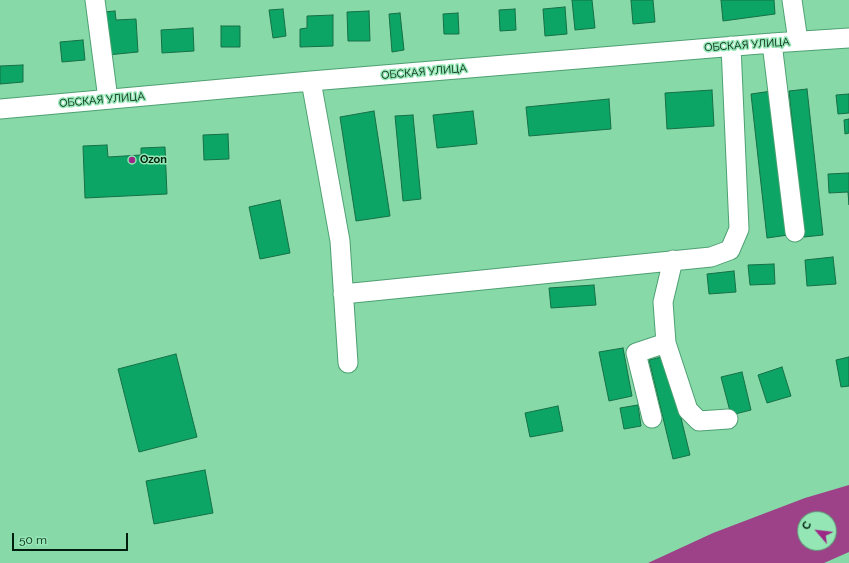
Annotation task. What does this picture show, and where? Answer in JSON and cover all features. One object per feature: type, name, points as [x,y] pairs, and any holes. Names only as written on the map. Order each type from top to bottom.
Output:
[{"type":"street","points":[[95,0],[108,99]]},
{"type":"street","points":[[792,0],[798,41]]},
{"type":"street","name":"ОБСКАЯ УЛИЦА","points":[[0,109],[311,81],[731,46],[849,38]]},
{"type":"street","points":[[772,43],[795,232]]},
{"type":"street","points":[[344,294],[711,256],[730,250],[739,228],[731,46]]},
{"type":"street","points":[[311,81],[340,241],[348,362]]},
{"type":"street","points":[[673,260],[663,302],[666,343],[688,410],[699,421],[728,419]]},
{"type":"street","points":[[652,418],[636,353],[666,343]]},
{"type":"shaded area","points":[[849,485],[849,552],[824,563],[648,563],[713,533],[805,498]]},
{"type":"building","points":[[572,0],[592,0],[595,28],[575,30]]},
{"type":"building","points":[[631,0],[653,0],[655,22],[633,24]]},
{"type":"building","points":[[721,0],[774,0],[775,14],[723,21]]},
{"type":"building","points":[[565,7],[567,34],[545,36],[543,9]]},
{"type":"building","points":[[283,9],[286,36],[273,38],[269,10]]},
{"type":"building","points":[[515,9],[516,30],[500,31],[499,10]]},
{"type":"building","points":[[115,11],[116,20],[136,19],[138,52],[107,55],[104,12]]},
{"type":"building","points":[[369,11],[370,41],[348,41],[347,12]]},
{"type":"building","points":[[400,13],[404,50],[392,52],[389,14]]},
{"type":"building","points":[[458,13],[459,34],[444,34],[443,14]]},
{"type":"building","points":[[333,15],[333,46],[300,47],[300,29],[307,28],[307,16]]},
{"type":"building","points":[[221,26],[240,26],[240,47],[221,47]]},
{"type":"building","points":[[193,28],[194,51],[162,53],[161,30]]},
{"type":"building","points":[[83,40],[85,60],[62,62],[60,42]]},
{"type":"building","points":[[23,65],[23,82],[0,84],[0,66]]},
{"type":"building","points":[[807,89],[823,235],[804,237],[789,91]]},
{"type":"building","points":[[712,90],[714,126],[667,129],[665,93]]},
{"type":"building","points":[[772,91],[788,235],[767,238],[751,94]]},
{"type":"building","points":[[849,94],[849,113],[838,114],[836,95]]},
{"type":"building","points":[[609,99],[611,129],[529,136],[526,107]]},
{"type":"building","points":[[374,111],[390,216],[356,221],[340,117]]},
{"type":"building","points":[[473,111],[477,144],[437,148],[433,115]]},
{"type":"building","points":[[413,115],[421,199],[403,201],[395,116]]},
{"type":"building","points":[[849,119],[849,133],[845,134],[844,120]]},
{"type":"building","points":[[228,134],[229,159],[204,160],[203,135]]},
{"type":"building","points":[[107,145],[108,157],[141,155],[141,148],[165,147],[167,194],[85,198],[83,146]]},
{"type":"building","points":[[849,173],[849,205],[848,192],[829,193],[828,174]]},
{"type":"building","points":[[280,200],[290,253],[260,259],[249,207]]},
{"type":"building","points":[[833,257],[836,284],[807,286],[805,260]]},
{"type":"building","points":[[774,264],[775,284],[750,285],[748,265]]},
{"type":"building","points":[[734,271],[736,292],[709,294],[707,274]]},
{"type":"building","points":[[594,285],[596,305],[551,308],[549,288]]},
{"type":"building","points":[[623,348],[632,396],[609,401],[599,352]]},
{"type":"building","points":[[176,354],[197,437],[139,452],[118,369]]},
{"type":"building","points":[[666,356],[690,455],[673,459],[649,360]]},
{"type":"building","points":[[849,357],[849,386],[841,387],[836,360]]},
{"type":"building","points":[[782,367],[791,396],[767,403],[758,375]]},
{"type":"building","points":[[742,372],[751,410],[731,415],[721,377]]},
{"type":"building","points":[[638,405],[641,426],[624,429],[620,408]]},
{"type":"building","points":[[558,406],[563,431],[530,437],[525,413]]},
{"type":"building","points":[[205,470],[213,513],[154,524],[146,481]]},
{"type":"place","name":"Ozon","points":[[132,160]]}]
